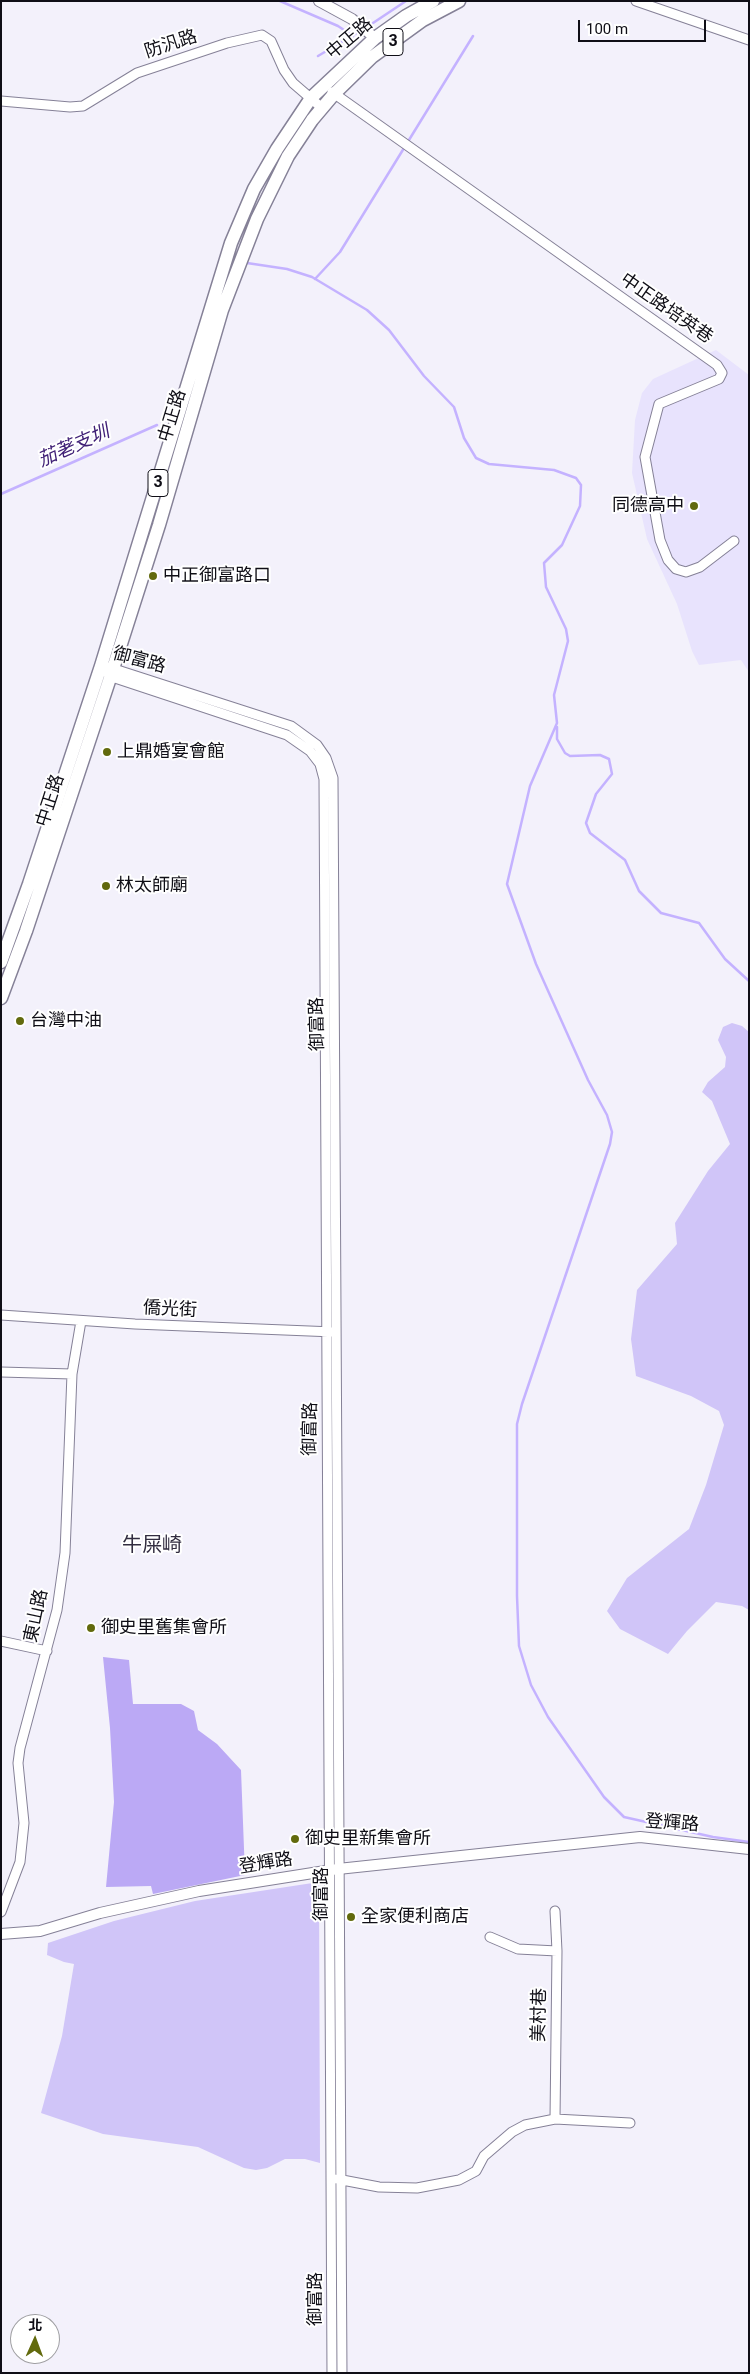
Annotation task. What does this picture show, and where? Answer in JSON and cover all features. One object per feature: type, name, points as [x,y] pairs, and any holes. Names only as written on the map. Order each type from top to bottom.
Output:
[{"type":"main road","name":"中正路","points":[[1,998],[26,931],[108,670],[231,243],[254,189],[277,148],[311,98],[323,85],[375,38],[406,16],[433,1]]},
{"type":"main road","name":"中正路","points":[[1,962],[159,525],[222,310],[244,249],[288,156],[322,108],[372,57],[423,20],[459,1]]},
{"type":"street","points":[[319,1],[352,19],[375,38]]},
{"type":"street","points":[[636,1],[749,40]]},
{"type":"street","name":"防汎路","points":[[1,101],[70,107],[83,106],[137,73],[227,43],[262,35],[272,41],[284,70],[293,83],[322,108]]},
{"type":"street","points":[[323,85],[334,94]]},
{"type":"street","name":"中正路培英巷","points":[[334,94],[717,365],[722,373],[719,379],[659,404],[644,457],[660,540],[668,560],[676,569],[686,572],[700,567],[734,541]]},
{"type":"street","name":"御富路","points":[[108,670],[287,734],[305,746],[320,764],[324,779],[332,1332],[336,2179],[342,2373]]},
{"type":"street","name":"僑光街","points":[[1,1315],[81,1321],[332,1332]]},
{"type":"street","name":"東山路","points":[[1,1912],[20,1862],[24,1823],[18,1763],[20,1748],[31,1701],[47,1651],[57,1610],[65,1553],[66,1468],[72,1374],[81,1321]]},
{"type":"street","points":[[1,1372],[72,1374]]},
{"type":"street","points":[[1,1641],[47,1651]]},
{"type":"street","name":"登輝路","points":[[1,1934],[40,1931],[100,1913],[199,1891],[334,1870],[640,1837],[749,1849]]},
{"type":"street","name":"美村巷","points":[[555,1911],[557,1951],[555,2119]]},
{"type":"street","points":[[490,1937],[518,1949],[557,1951]]},
{"type":"street","points":[[336,2179],[379,2187],[417,2188],[459,2180],[476,2171],[484,2156],[512,2132],[526,2125],[555,2119],[630,2122]]},
{"type":"street","name":"御富路","points":[[332,2373],[336,2179]]},
{"type":"shaded area","name":"同德高中","points":[[716,350],[749,375],[749,672],[741,660],[699,665],[692,651],[677,604],[647,539],[632,473],[635,420],[642,393],[653,379]]},
{"type":"shaded area","points":[[732,1023],[742,1026],[749,1032],[749,1610],[742,1606],[716,1602],[687,1631],[668,1654],[620,1629],[607,1611],[627,1578],[689,1529],[706,1485],[724,1425],[719,1411],[691,1396],[636,1376],[631,1339],[637,1290],[677,1244],[675,1223],[708,1171],[730,1144],[712,1101],[702,1092],[708,1082],[725,1067],[726,1057],[718,1040],[723,1027]]},
{"type":"shaded area","points":[[103,1657],[129,1660],[133,1704],[181,1704],[194,1711],[198,1730],[217,1744],[241,1770],[245,1875],[153,1894],[151,1886],[106,1887],[114,1802],[110,1728]]},
{"type":"shaded area","points":[[319,1882],[320,2163],[305,2159],[285,2159],[267,2168],[256,2170],[244,2168],[198,2147],[103,2134],[41,2113],[62,2036],[74,1964],[47,1955],[48,1943],[114,1921],[195,1901]]},
{"type":"waterway","points":[[280,1],[338,26],[353,36]]},
{"type":"waterway","points":[[367,27],[406,1]]},
{"type":"waterway","points":[[318,56],[360,31]]},
{"type":"waterway","points":[[315,279],[340,252],[473,36]]},
{"type":"waterway","points":[[247,263],[287,269],[312,277],[367,310],[389,330],[424,376],[454,407],[464,438],[476,458],[489,464],[554,470],[576,478],[581,485],[580,506],[562,545],[544,563],[546,587],[566,629],[568,641],[554,695],[557,723],[530,786],[507,884],[536,964],[588,1080],[607,1115],[612,1132],[610,1144],[522,1404],[517,1424],[517,1596],[519,1646],[531,1685],[548,1717],[604,1797],[624,1817],[713,1837],[749,1842]]},
{"type":"waterway","name":"茄荖支圳","points":[[1,494],[157,425]]},
{"type":"waterway","points":[[557,727],[557,739],[565,753],[570,756],[600,755],[609,759],[612,774],[596,794],[586,823],[590,833],[625,860],[639,891],[661,913],[699,923],[725,959],[749,981]]},
{"type":"place","name":"同德高中","points":[[694,506]]},
{"type":"place","name":"中正御富路口","points":[[153,576]]},
{"type":"place","name":"上鼎婚宴會館","points":[[107,752]]},
{"type":"place","name":"林太師廟","points":[[106,886]]},
{"type":"place","name":"台灣中油","points":[[20,1021]]},
{"type":"place","name":"御史里舊集會所","points":[[91,1628]]},
{"type":"place","name":"御史里新集會所","points":[[295,1839]]},
{"type":"place","name":"全家便利商店","points":[[351,1917]]},
{"type":"district","name":"牛屎崎","points":[[152,1546]]}]
